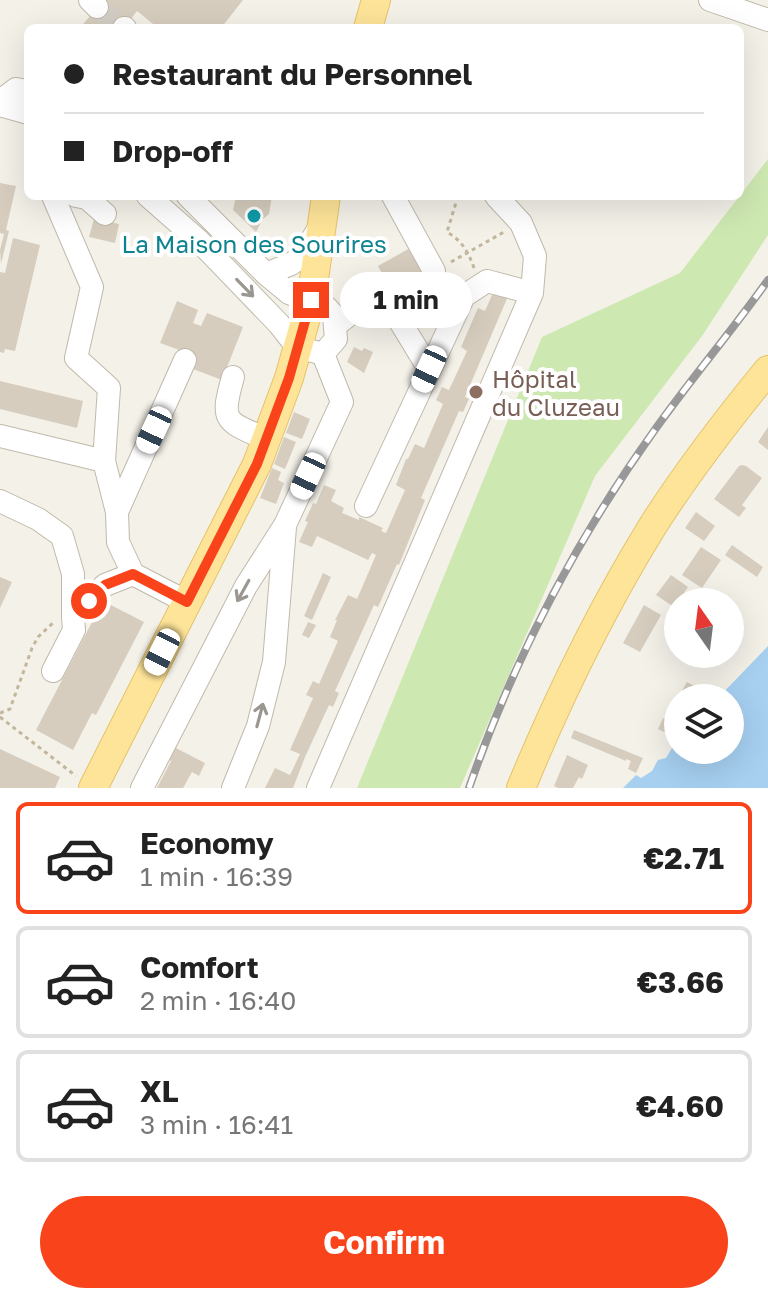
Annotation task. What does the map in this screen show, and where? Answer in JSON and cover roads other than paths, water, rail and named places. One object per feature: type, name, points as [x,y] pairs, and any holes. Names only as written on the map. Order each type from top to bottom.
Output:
[{"type":"main road","points":[[369,24],[376,0]]},
{"type":"main road","points":[[84,781],[187,602],[257,464],[289,378],[310,351],[311,300],[325,208]]},
{"type":"main road","points":[[521,788],[548,722],[614,591],[696,462],[768,370]]},
{"type":"street","points":[[710,0],[768,20]]},
{"type":"street","points":[[24,90],[16,89],[0,103],[24,112]]},
{"type":"street","points":[[55,200],[92,287],[76,358],[109,388],[104,461],[117,512],[118,542],[133,574],[187,602]]},
{"type":"street","points":[[89,200],[105,214]]},
{"type":"street","points":[[142,788],[246,586],[285,525],[342,402],[310,351],[279,324],[198,240],[153,200]]},
{"type":"street","points":[[192,200],[289,293],[327,308],[334,316],[336,339],[310,351]]},
{"type":"street","points":[[395,200],[434,271]]},
{"type":"street","points":[[318,788],[532,293],[535,256],[521,223],[500,200]]},
{"type":"street","points":[[521,223],[522,200]]},
{"type":"street","points":[[266,274],[301,257],[325,208]]},
{"type":"street","points":[[366,506],[464,296],[487,281],[532,293]]},
{"type":"street","points":[[336,325],[384,295],[429,369]]},
{"type":"street","points":[[117,512],[185,360]]},
{"type":"street","points":[[233,377],[225,406],[228,418],[239,428],[266,439]]},
{"type":"street","points":[[0,436],[104,461]]},
{"type":"street","points":[[0,501],[38,519],[62,536],[73,574],[74,630],[53,671]]},
{"type":"street","points":[[233,788],[258,726],[274,662],[285,525]]},
{"type":"street","points":[[73,617],[105,585],[133,574]]},
{"type":"water","points":[[768,646],[768,788],[623,788],[636,775],[641,778],[652,771],[658,760],[664,758],[664,764],[744,764],[744,684],[731,684]]},
{"type":"tunnel","points":[[97,7],[119,24]]},
{"type":"railway","points":[[469,788],[526,648],[598,515],[654,431],[768,280]]},
{"type":"place","name":"La Maison des Sourires","points":[[254,216]]},
{"type":"place","name":"Hôpital du Cluzeau","points":[[476,392]]}]
